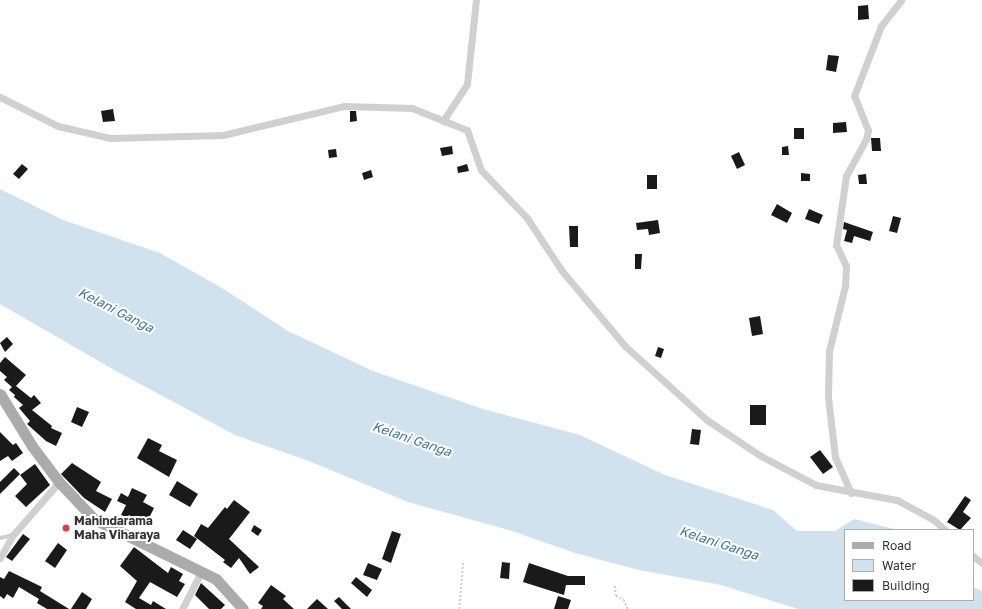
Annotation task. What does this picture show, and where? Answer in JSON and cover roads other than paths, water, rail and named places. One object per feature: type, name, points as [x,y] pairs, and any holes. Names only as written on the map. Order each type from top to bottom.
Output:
[{"type":"main road","points":[[0,394],[32,446],[59,482],[94,519],[216,579],[243,609]]},
{"type":"street","points":[[443,121],[467,84],[476,0]]},
{"type":"street","points":[[851,493],[835,457],[828,397],[829,351],[845,286],[846,266],[836,245],[846,176],[866,139],[868,130],[854,96],[881,26],[900,0]]},
{"type":"street","points":[[0,97],[58,126],[110,138],[223,135],[344,106],[412,108],[467,130],[481,170],[527,218],[562,271],[625,346],[708,420],[761,456],[816,485],[851,493],[897,500],[934,520],[944,529]]},
{"type":"street","points":[[0,558],[13,535],[59,482]]},
{"type":"street","points":[[974,557],[982,563]]},
{"type":"street","points":[[182,609],[201,572]]},
{"type":"lane","points":[[0,538],[13,535]]},
{"type":"water","name":"Kelani Ganga","points":[[0,189],[63,220],[160,253],[222,288],[288,331],[373,371],[483,409],[580,435],[665,475],[773,510],[797,531],[835,531],[854,519],[894,529],[844,529],[844,601],[974,601],[974,587],[982,591],[982,609],[798,609],[721,585],[639,570],[575,553],[509,530],[408,502],[309,461],[235,435],[116,371],[0,304]]},
{"type":"place","name":"Mahindarama Maha Viharaya","points":[[66,528]]}]
